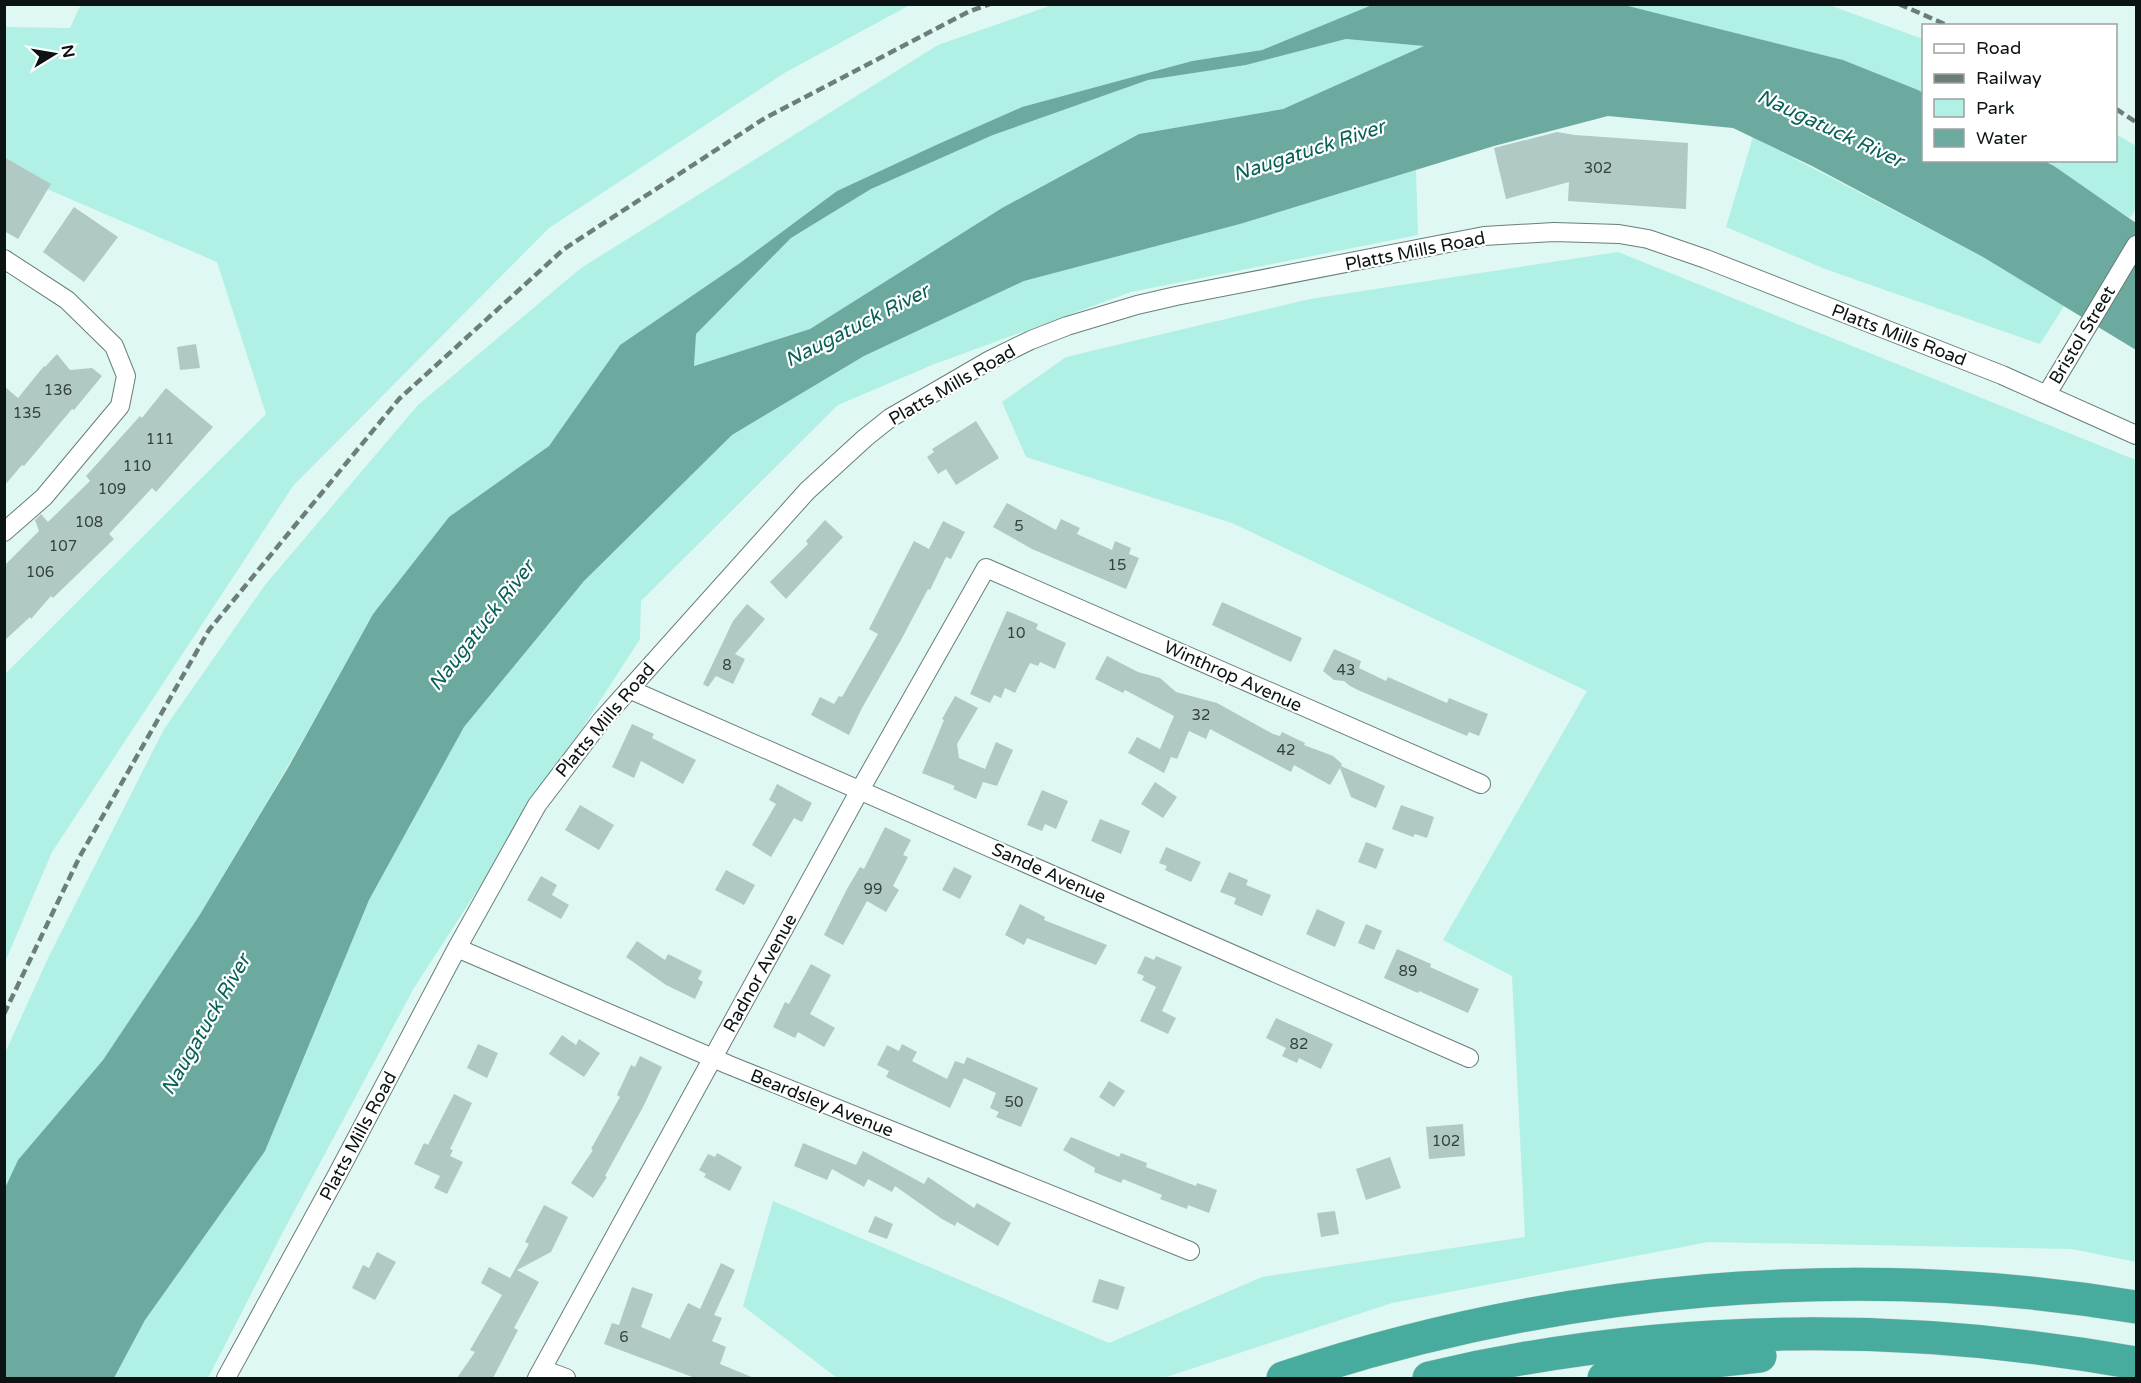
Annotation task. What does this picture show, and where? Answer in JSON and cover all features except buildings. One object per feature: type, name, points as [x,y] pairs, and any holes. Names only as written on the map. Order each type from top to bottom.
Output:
[{"type":"highway","points":[[1283,1378],[1391,1346],[1454,1330],[1525,1316],[1604,1303],[1741,1289],[1815,1286],[1961,1287],[2136,1307]]},
{"type":"highway","points":[[1429,1378],[1528,1358],[1600,1347],[1743,1335],[1827,1334],[1959,1339],[2136,1363]]},
{"type":"highway","points":[[1604,1378],[1690,1363],[1788,1354],[1872,1353],[2102,1357]]},
{"type":"street","name":"Platts Mills Road","points":[[226,1378],[457,948],[537,805],[578,749],[807,491],[865,438],[890,418],[948,383],[1031,340],[1103,314],[1176,296],[1337,266],[1452,241],[1484,236],[1554,231],[1619,234],[1648,239],[1676,248],[2047,394],[2136,435]]},
{"type":"street","name":"Bristol Street","points":[[2047,394],[2136,244]]},
{"type":"street","points":[[4,259],[67,300],[114,346],[126,376],[120,406],[44,497],[4,532]]},
{"type":"street","name":"Winthrop Avenue","points":[[986,568],[1481,784]]},
{"type":"street","name":"Radnor Avenue","points":[[539,1374],[860,790],[986,568]]},
{"type":"street","name":"Sande Avenue","points":[[629,689],[1469,1058]]},
{"type":"street","name":"Beardsley Avenue","points":[[457,948],[713,1059],[1190,1251]]},
{"type":"street","points":[[539,1374],[566,1378]]},
{"type":"green space","points":[[81,4],[910,5],[786,72],[549,228],[293,486],[52,852],[5,962],[4,675],[266,414],[217,262],[5,171],[5,27],[70,28]]},
{"type":"green space","points":[[1052,5],[1372,5],[1262,50],[1192,61],[1022,107],[936,145],[837,191],[740,263],[620,345],[549,446],[449,517],[373,614],[292,759],[199,916],[103,1060],[18,1160],[5,1188],[5,1053],[49,956],[164,729],[265,585],[418,405],[581,268],[938,45]]},
{"type":"green space","points":[[1620,5],[1829,5],[1922,39],[1922,93],[1843,60]]},
{"type":"green space","points":[[1346,39],[1425,46],[1283,109],[1139,134],[1002,208],[810,329],[694,366],[695,334],[791,238],[871,189],[993,135],[1148,80],[1246,65]]},
{"type":"green space","points":[[2117,135],[2136,146],[2136,208],[2130,218],[2046,162],[2117,162]]},
{"type":"green space","points":[[1753,137],[1983,257],[2064,306],[2040,344],[1825,269],[1726,227]]},
{"type":"green space","points":[[1416,170],[1418,235],[1131,292],[932,365],[838,405],[641,601],[640,639],[414,988],[284,1230],[208,1378],[114,1378],[464,727],[584,581],[732,435],[864,356],[1024,281],[1240,224]]},
{"type":"green space","points":[[1618,252],[2136,460],[2136,1262],[2072,1249],[1708,1242],[1392,1303],[1163,1378],[837,1378],[743,1306],[773,1201],[1109,1343],[1262,1277],[1525,1237],[1512,976],[1443,940],[1587,691],[1232,523],[1026,457],[1002,402],[1066,357],[1310,299]]},
{"type":"water","name":"Naugatuck River","points":[[1620,4],[1843,60],[1922,92],[1922,162],[2046,162],[2136,223],[2136,350],[1983,257],[1812,166],[1733,128],[1608,116],[1494,146],[1240,224],[1024,281],[864,356],[732,435],[584,581],[464,727],[369,900],[265,1151],[145,1320],[114,1378],[5,1378],[5,1188],[18,1160],[103,1060],[199,916],[289,766],[373,614],[449,517],[549,446],[620,345],[740,263],[837,191],[1022,107],[1192,61],[1262,50],[1372,5]],"holes":[[[1346,39],[1424,46],[1283,109],[1139,134],[1002,208],[810,329],[694,366],[696,334],[791,238],[871,189],[993,135],[1148,80],[1246,65]]]},
{"type":"railway","points":[[4,1014],[80,856],[209,630],[399,399],[564,249],[765,118],[968,12],[990,4]]},
{"type":"railway","points":[[1899,4],[1944,24]]},
{"type":"railway","points":[[2117,110],[2136,122]]}]
